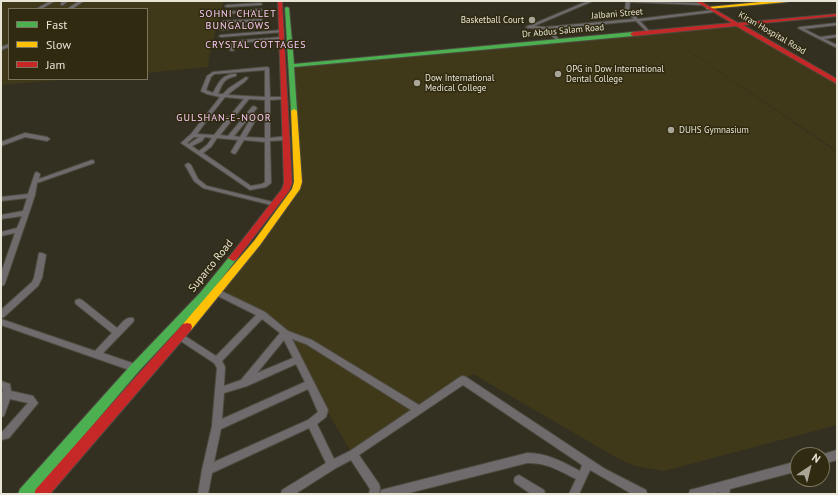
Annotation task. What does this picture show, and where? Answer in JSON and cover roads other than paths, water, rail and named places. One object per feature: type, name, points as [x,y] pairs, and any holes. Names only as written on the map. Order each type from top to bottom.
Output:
[{"type":"main road","name":"Suparco Road","points":[[41,494],[179,336],[213,292],[288,183],[288,93],[291,66],[284,17],[280,1]]},
{"type":"main road","name":"Suparco Road","points":[[25,494],[135,368],[213,292],[257,244],[296,189],[298,182],[297,154],[288,93],[282,35],[286,1]]},
{"type":"main road","points":[[706,5],[787,1]]},
{"type":"main road","name":"Kiran Hospital Road","points":[[706,5],[820,70],[837,82]]},
{"type":"main road","name":"Dr Abdus Salam Road","points":[[291,66],[837,16]]},
{"type":"main road","name":"Kiran Hospital Road","points":[[820,70],[837,77]]},
{"type":"street","points":[[40,8],[53,1]]},
{"type":"street","points":[[62,4],[66,1]]},
{"type":"street","points":[[71,8],[82,1]]},
{"type":"street","name":"Jalbani Street","points":[[591,1],[528,27],[546,28],[636,20],[706,5]]},
{"type":"street","points":[[621,1],[706,5]]},
{"type":"street","points":[[629,1],[627,10],[649,33]]},
{"type":"street","points":[[227,6],[260,3],[261,33]]},
{"type":"street","points":[[226,13],[260,10]]},
{"type":"street","points":[[224,21],[260,18]]},
{"type":"street","points":[[837,24],[800,28],[837,47]]},
{"type":"street","points":[[221,29],[261,26]]},
{"type":"street","points":[[546,28],[558,41]]},
{"type":"street","points":[[221,36],[261,33],[282,35]]},
{"type":"street","points":[[220,43],[282,35]]},
{"type":"street","points":[[820,38],[837,36]]},
{"type":"street","points":[[232,50],[234,42]]},
{"type":"street","points":[[246,78],[242,83],[231,88],[224,95],[184,143],[250,188],[253,189],[268,183],[266,99],[267,68],[213,73],[209,76],[203,91],[215,94],[224,95],[248,97],[266,99],[288,93]]},
{"type":"street","points":[[215,94],[225,76],[267,72]]},
{"type":"street","points":[[199,153],[209,146],[248,97]]},
{"type":"street","points":[[230,137],[254,108]]},
{"type":"street","points":[[234,152],[255,116]]},
{"type":"street","points":[[207,117],[230,119]]},
{"type":"street","points":[[1,144],[25,135],[47,139]]},
{"type":"street","points":[[192,135],[267,140],[287,138]]},
{"type":"street","points":[[188,146],[200,140],[204,135]]},
{"type":"street","points":[[35,182],[92,162]]},
{"type":"street","points":[[188,165],[196,180],[205,187],[275,204]]},
{"type":"street","points":[[1,283],[4,268],[20,230],[32,195],[36,174]]},
{"type":"street","points":[[1,199],[32,195]]},
{"type":"street","points":[[1,217],[26,213]]},
{"type":"street","points":[[1,234],[20,230]]},
{"type":"street","points":[[1,315],[35,284],[38,278],[42,255]]},
{"type":"street","points":[[213,292],[262,314],[285,333],[309,342],[419,410]]},
{"type":"street","points":[[79,302],[116,332]]},
{"type":"street","points":[[218,361],[262,314]]},
{"type":"street","points":[[96,355],[116,332],[130,320]]},
{"type":"street","points":[[1,322],[135,368]]},
{"type":"street","points":[[207,470],[311,423],[323,414],[323,410],[285,333]]},
{"type":"street","points":[[244,383],[285,333]]},
{"type":"street","points":[[179,336],[218,361],[221,367],[217,426],[203,494]]},
{"type":"street","points":[[219,391],[244,383],[298,359]]},
{"type":"street","points":[[286,494],[332,465],[353,454],[463,380],[625,490],[642,494]]},
{"type":"street","points":[[1,384],[7,387],[7,394],[1,413]]},
{"type":"street","points":[[217,426],[310,384]]},
{"type":"street","points":[[1,436],[6,435],[33,403],[30,399],[7,394]]},
{"type":"street","points":[[311,423],[332,465]]},
{"type":"street","points":[[353,454],[375,488],[374,494]]},
{"type":"street","points":[[385,494],[409,491],[527,458],[537,457],[545,459],[582,476]]},
{"type":"street","points":[[574,494],[588,464]]},
{"type":"street","points":[[694,494],[724,490],[790,469]]},
{"type":"street","points":[[519,480],[540,494]]},
{"type":"place","name":"Basketball Court","points":[[532,20]]},
{"type":"place","name":"OPG in Dow International Dental College","points":[[558,74]]},
{"type":"place","name":"Dow International Medical College","points":[[417,83]]},
{"type":"place","name":"DUHS Gymnasium","points":[[671,130]]},
{"type":"district","name":"SOHNI CHALET BUNGALOWS","points":[[238,20]]},
{"type":"district","name":"CRYSTAL COTTAGES","points":[[256,45]]},
{"type":"district","name":"GULSHAN-E-NOOR","points":[[224,118]]}]
